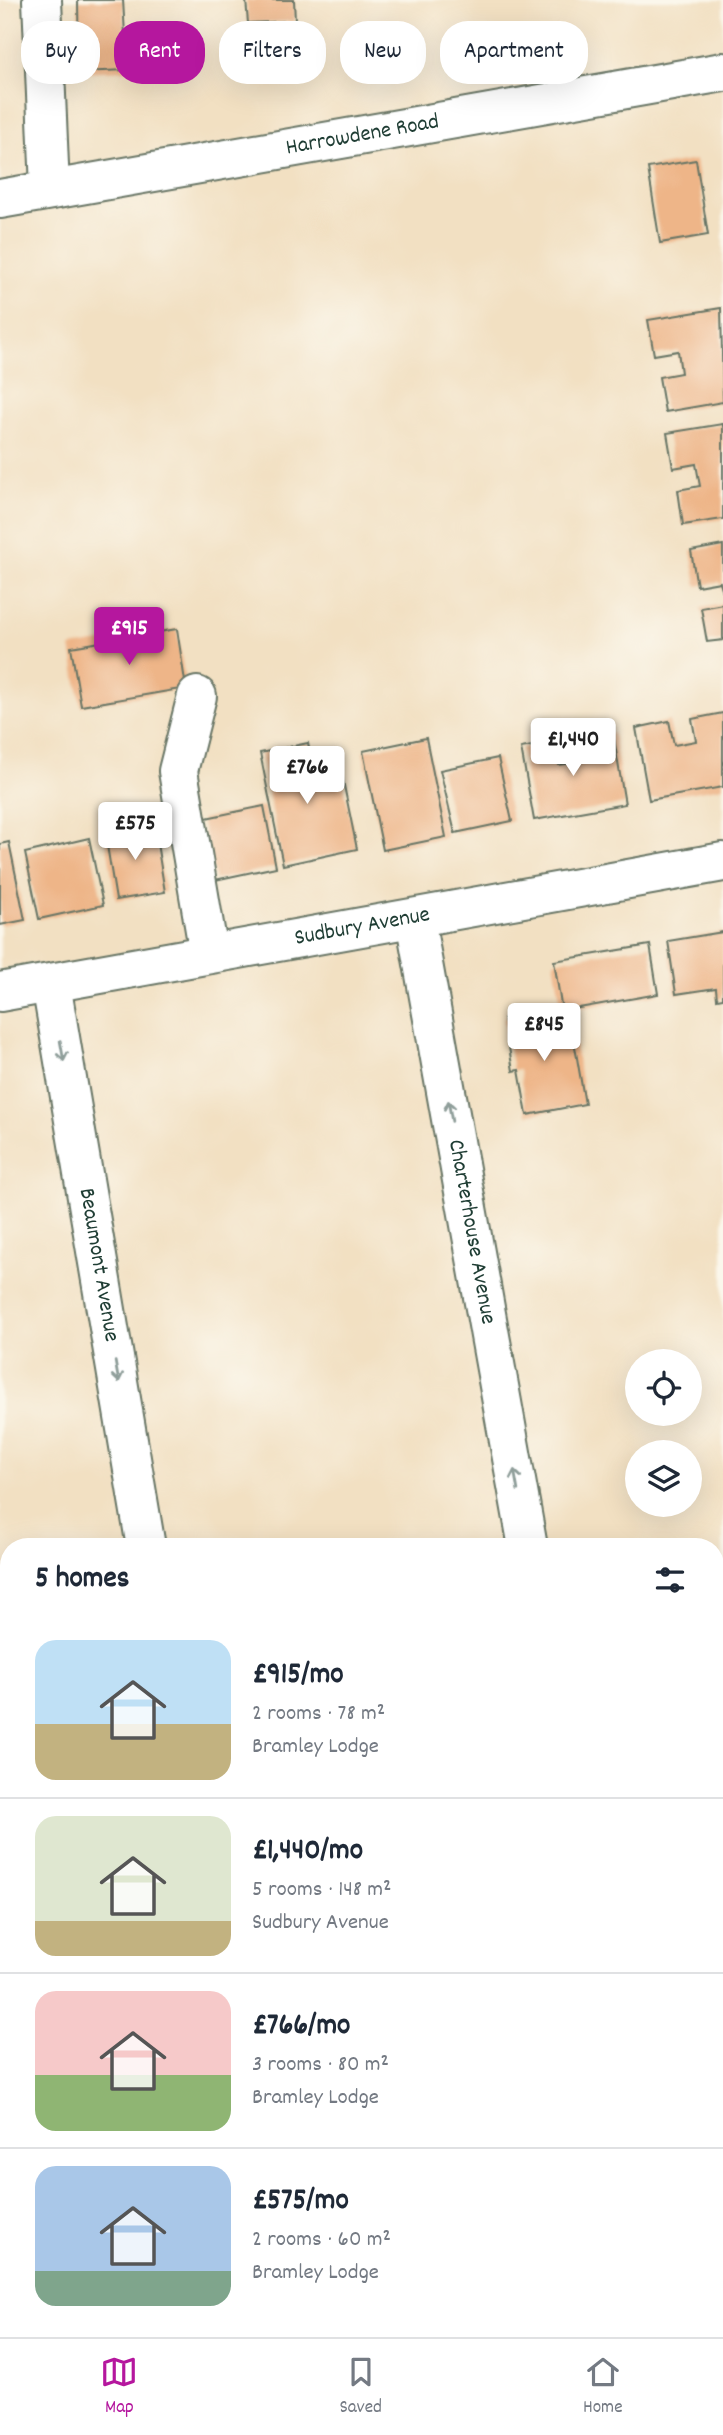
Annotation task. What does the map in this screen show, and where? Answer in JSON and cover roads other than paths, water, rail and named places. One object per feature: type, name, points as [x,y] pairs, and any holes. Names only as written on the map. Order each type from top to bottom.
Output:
[{"type":"street","points":[[42,0],[50,189]]},
{"type":"street","name":"Harrowdene Road","points":[[0,199],[723,72]]},
{"type":"street","points":[[197,696],[178,771],[209,954]]},
{"type":"street","name":"Sudbury Avenue","points":[[0,992],[723,862]]},
{"type":"street","name":"Charterhouse Avenue","points":[[415,919],[526,1538]]},
{"type":"street","name":"Beaumont Avenue","points":[[51,984],[144,1538]]}]
